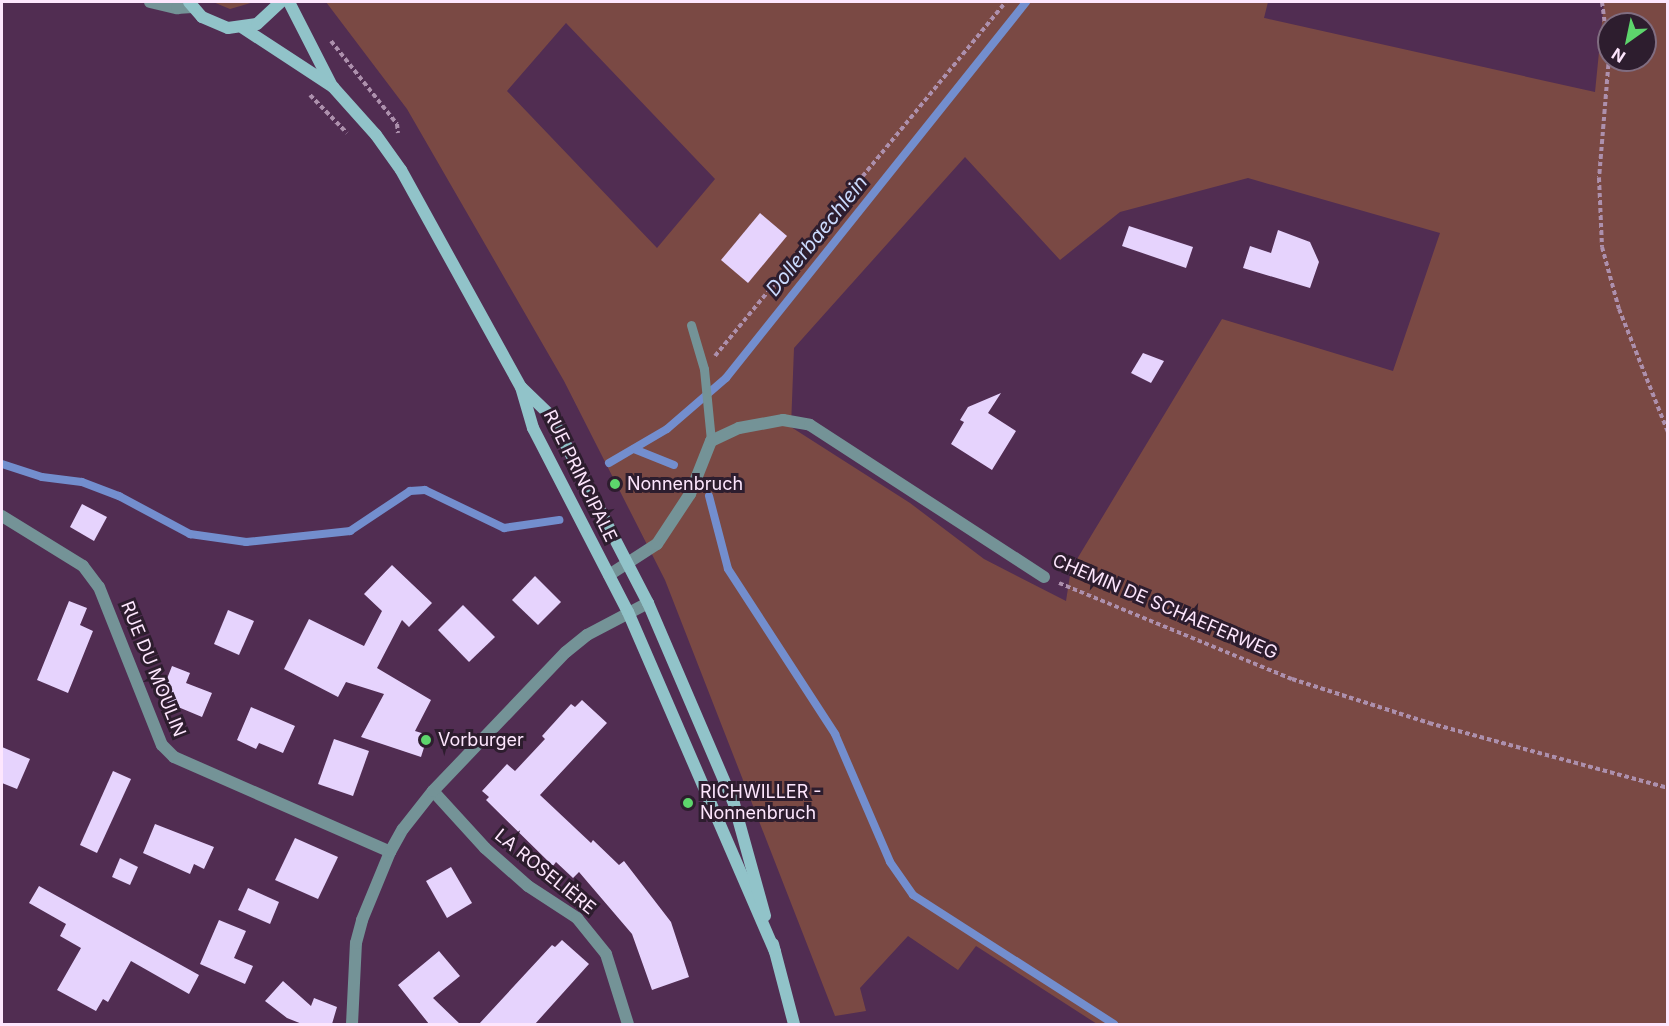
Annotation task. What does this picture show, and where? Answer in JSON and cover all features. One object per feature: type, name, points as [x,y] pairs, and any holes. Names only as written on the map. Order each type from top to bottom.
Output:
[{"type":"main road","points":[[243,28],[270,16],[280,2]]},
{"type":"main road","points":[[289,2],[333,87],[376,135],[401,170],[521,387]]},
{"type":"main road","points":[[190,4],[214,25],[243,28],[333,87]]},
{"type":"main road","name":"RUE PRINCIPALE","points":[[521,387],[551,417],[648,603],[734,804],[794,1024]]},
{"type":"main road","name":"RUE PRINCIPALE","points":[[521,387],[533,428],[628,612],[775,952]]},
{"type":"street","points":[[150,2],[177,8],[190,4]]},
{"type":"street","name":"CHEMIN DE SCHAEFERWEG","points":[[711,441],[739,428],[783,420],[810,425],[920,494],[983,541],[1044,577]]},
{"type":"street","points":[[609,575],[629,565],[657,544],[690,494],[711,441]]},
{"type":"street","name":"RUE DU MOULIN","points":[[2,516],[83,566],[99,587],[162,745],[174,757],[390,852]]},
{"type":"street","points":[[352,1024],[356,943],[390,852],[433,792],[566,652],[587,635],[648,603]]},
{"type":"street","name":"LA ROSELIÈRE","points":[[433,792],[485,848],[528,886],[577,918],[606,954],[628,1024]]},
{"type":"lane","points":[[690,325],[704,369],[711,441]]},
{"type":"path","points":[[704,369],[1006,2]]},
{"type":"path","points":[[324,32],[397,124],[398,136]]},
{"type":"path","points":[[1608,72],[1599,178],[1602,247],[1619,309],[1668,432]]},
{"type":"path","name":"CHEMIN DE SCHAEFERWEG","points":[[1044,577],[1101,604],[1292,679],[1429,723],[1668,788]]},
{"type":"shaded area","points":[[213,2],[254,2],[230,9]]},
{"type":"shaded area","points":[[326,2],[1268,2],[1264,18],[1595,92],[1597,72],[1657,72],[1657,12],[1603,12],[1604,2],[1667,2],[1667,1024],[1097,1024],[976,946],[958,970],[908,936],[860,988],[866,1011],[835,1016],[665,580],[564,381],[407,109]],"holes":[[[566,23],[715,179],[657,248],[507,91]],[[965,157],[1060,260],[1120,212],[1248,178],[1440,233],[1393,371],[1222,319],[1071,569],[1066,601],[984,559],[910,503],[791,427],[794,348]]]},
{"type":"building","points":[[760,213],[787,236],[748,283],[721,260]]},
{"type":"building","points":[[1129,226],[1193,247],[1186,268],[1122,246]]},
{"type":"building","points":[[1278,230],[1310,242],[1319,262],[1310,288],[1243,268],[1250,246],[1271,253]]},
{"type":"building","points":[[1143,353],[1164,361],[1151,383],[1131,373]]},
{"type":"building","points":[[1001,393],[988,413],[1016,431],[992,470],[951,444],[964,422],[960,420],[968,407]]},
{"type":"building","points":[[82,504],[107,517],[94,541],[70,527]]},
{"type":"building","points":[[392,565],[432,603],[409,627],[402,620],[377,668],[431,700],[415,731],[428,735],[421,757],[361,737],[384,694],[346,682],[338,697],[284,669],[309,619],[364,646],[382,611],[364,594]]},
{"type":"building","points":[[535,576],[561,602],[538,625],[512,600]]},
{"type":"building","points":[[69,601],[87,608],[80,625],[93,631],[68,693],[37,680]]},
{"type":"building","points":[[463,605],[495,637],[469,662],[438,630]]},
{"type":"building","points":[[228,610],[254,621],[239,655],[214,644]]},
{"type":"building","points":[[172,666],[190,673],[186,683],[212,693],[202,717],[159,699]]},
{"type":"building","points":[[582,700],[607,723],[540,795],[591,843],[593,840],[619,865],[624,861],[671,922],[689,977],[652,990],[632,934],[579,872],[573,878],[556,862],[553,866],[486,800],[489,797],[482,791],[507,764],[515,771],[545,739],[542,736],[571,704],[575,707]]},
{"type":"building","points":[[251,707],[295,726],[283,753],[259,743],[256,749],[237,740]]},
{"type":"building","points":[[334,739],[369,751],[353,796],[318,784]]},
{"type":"building","points":[[2,747],[30,759],[17,789],[2,783]]},
{"type":"building","points":[[113,771],[131,779],[97,853],[80,845]]},
{"type":"building","points":[[155,824],[214,847],[204,869],[194,864],[190,874],[143,853]]},
{"type":"building","points":[[295,838],[338,857],[318,899],[275,880]]},
{"type":"building","points":[[120,858],[138,867],[130,885],[112,877]]},
{"type":"building","points":[[451,867],[472,903],[447,918],[426,881]]},
{"type":"building","points":[[39,886],[199,975],[189,994],[131,961],[108,1002],[103,999],[96,1011],[57,990],[81,948],[60,936],[66,924],[29,903]]},
{"type":"building","points":[[248,888],[279,902],[270,924],[238,910]]},
{"type":"building","points":[[219,920],[246,931],[234,958],[253,966],[245,984],[200,964]]},
{"type":"building","points":[[562,940],[589,964],[535,1024],[479,1024],[552,945],[555,947]]},
{"type":"building","points":[[439,951],[460,976],[433,998],[460,1024],[429,1024],[398,985]]},
{"type":"building","points":[[283,981],[311,1006],[314,998],[337,1007],[332,1024],[302,1024],[287,1018],[265,1001]]},
{"type":"waterway","name":"Dollerbaechlein","points":[[609,463],[667,429],[726,378],[1026,2]]},
{"type":"waterway","points":[[634,449],[674,465]]},
{"type":"waterway","name":"Dollerbaechlein","points":[[2,464],[42,477],[82,482],[119,496],[190,534],[246,542],[350,531],[410,491],[425,490],[504,528],[559,520]]},
{"type":"waterway","points":[[709,496],[728,569],[835,734],[890,862],[913,895],[1114,1024]]},
{"type":"place","name":"Nonnenbruch","points":[[615,484]]},
{"type":"place","name":"Vorburger","points":[[426,740]]},
{"type":"place","name":"RICHWILLER - Nonnenbruch","points":[[688,803]]}]
